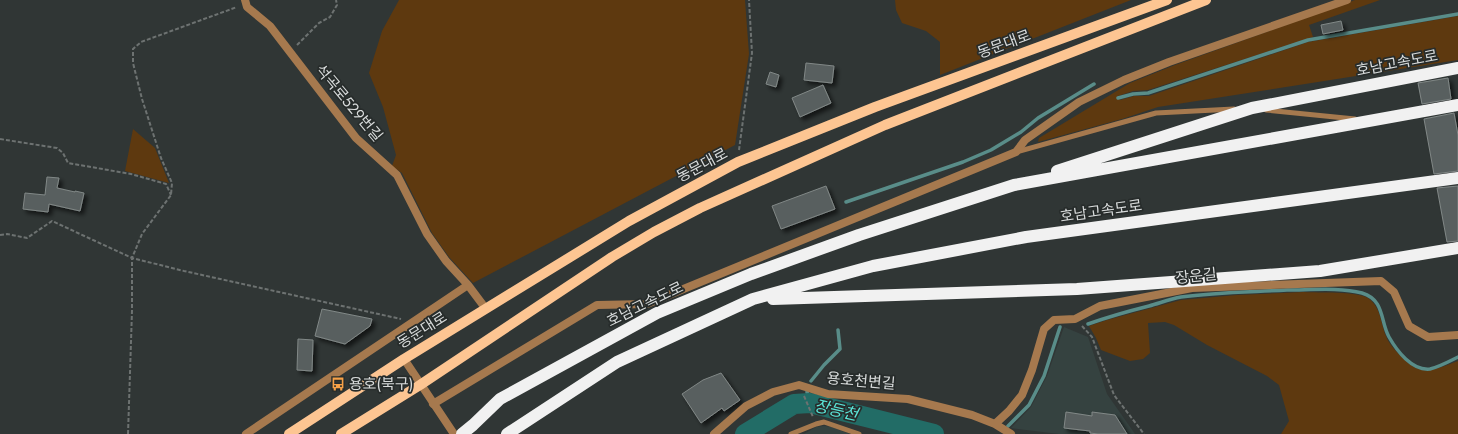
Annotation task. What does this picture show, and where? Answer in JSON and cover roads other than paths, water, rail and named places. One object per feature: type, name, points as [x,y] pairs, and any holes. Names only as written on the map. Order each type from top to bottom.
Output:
[{"type":"highway","name":"호남고속도로","points":[[462,434],[473,426],[500,399],[657,313],[751,274],[859,235],[1252,108],[1458,68]]},
{"type":"highway","name":"호남고속도로","points":[[859,235],[1014,185],[1458,105]]},
{"type":"highway","name":"호남고속도로","points":[[507,434],[618,362],[753,299],[873,266],[1026,237],[1458,178]]},
{"type":"highway","name":"호남고속도로","points":[[753,299],[1077,289],[1320,271],[1458,248]]},
{"type":"main road","name":"동문대로","points":[[290,434],[404,359],[629,221],[738,162],[875,107],[1167,0]]},
{"type":"main road","points":[[341,434],[420,385],[612,257],[654,232],[700,208],[885,125],[1206,0]]},
{"type":"street","points":[[433,404],[597,305],[647,304],[1016,152],[1025,140],[1079,102],[1124,80],[1169,62],[1347,0]]},
{"type":"street","name":"석곡로529번길","points":[[246,4],[270,26],[356,138],[397,175],[427,234],[446,261],[468,285],[486,309]]},
{"type":"street","name":"장운길","points":[[995,424],[1009,411],[1022,395],[1032,370],[1044,329],[1054,320],[1075,319],[1100,306],[1192,288],[1381,281],[1394,292],[1409,326],[1428,337],[1458,335]]},
{"type":"street","points":[[246,434],[468,285]]},
{"type":"street","points":[[404,359],[454,434]]},
{"type":"street","name":"용호천변길","points":[[714,434],[746,406],[774,392],[799,385],[828,394],[908,399],[972,415],[995,424]]},
{"type":"street","points":[[995,424],[1011,434]]},
{"type":"lane","points":[[1016,152],[1156,113],[1252,108],[1372,121]]},
{"type":"lane","points":[[792,434],[824,422],[859,434]]},
{"type":"waterway","points":[[1118,98],[1133,94],[1148,93],[1308,40],[1458,14]]},
{"type":"waterway","points":[[846,202],[963,162],[991,150],[1021,132],[1038,118],[1094,84]]},
{"type":"waterway","points":[[1088,324],[1118,314],[1173,299],[1194,295],[1287,290],[1344,290],[1362,293],[1375,301],[1381,312],[1389,337],[1401,354],[1417,367],[1430,369],[1458,357]]},
{"type":"waterway","points":[[1008,426],[1029,405],[1044,376],[1060,327]]},
{"type":"waterway","points":[[811,381],[840,349],[838,330]]},
{"type":"waterway","points":[[807,392],[810,403]]},
{"type":"waterway","name":"장등천","points":[[745,434],[794,404],[810,403],[934,434]]},
{"type":"place","name":"용호(북구)","points":[[338,384]]}]
